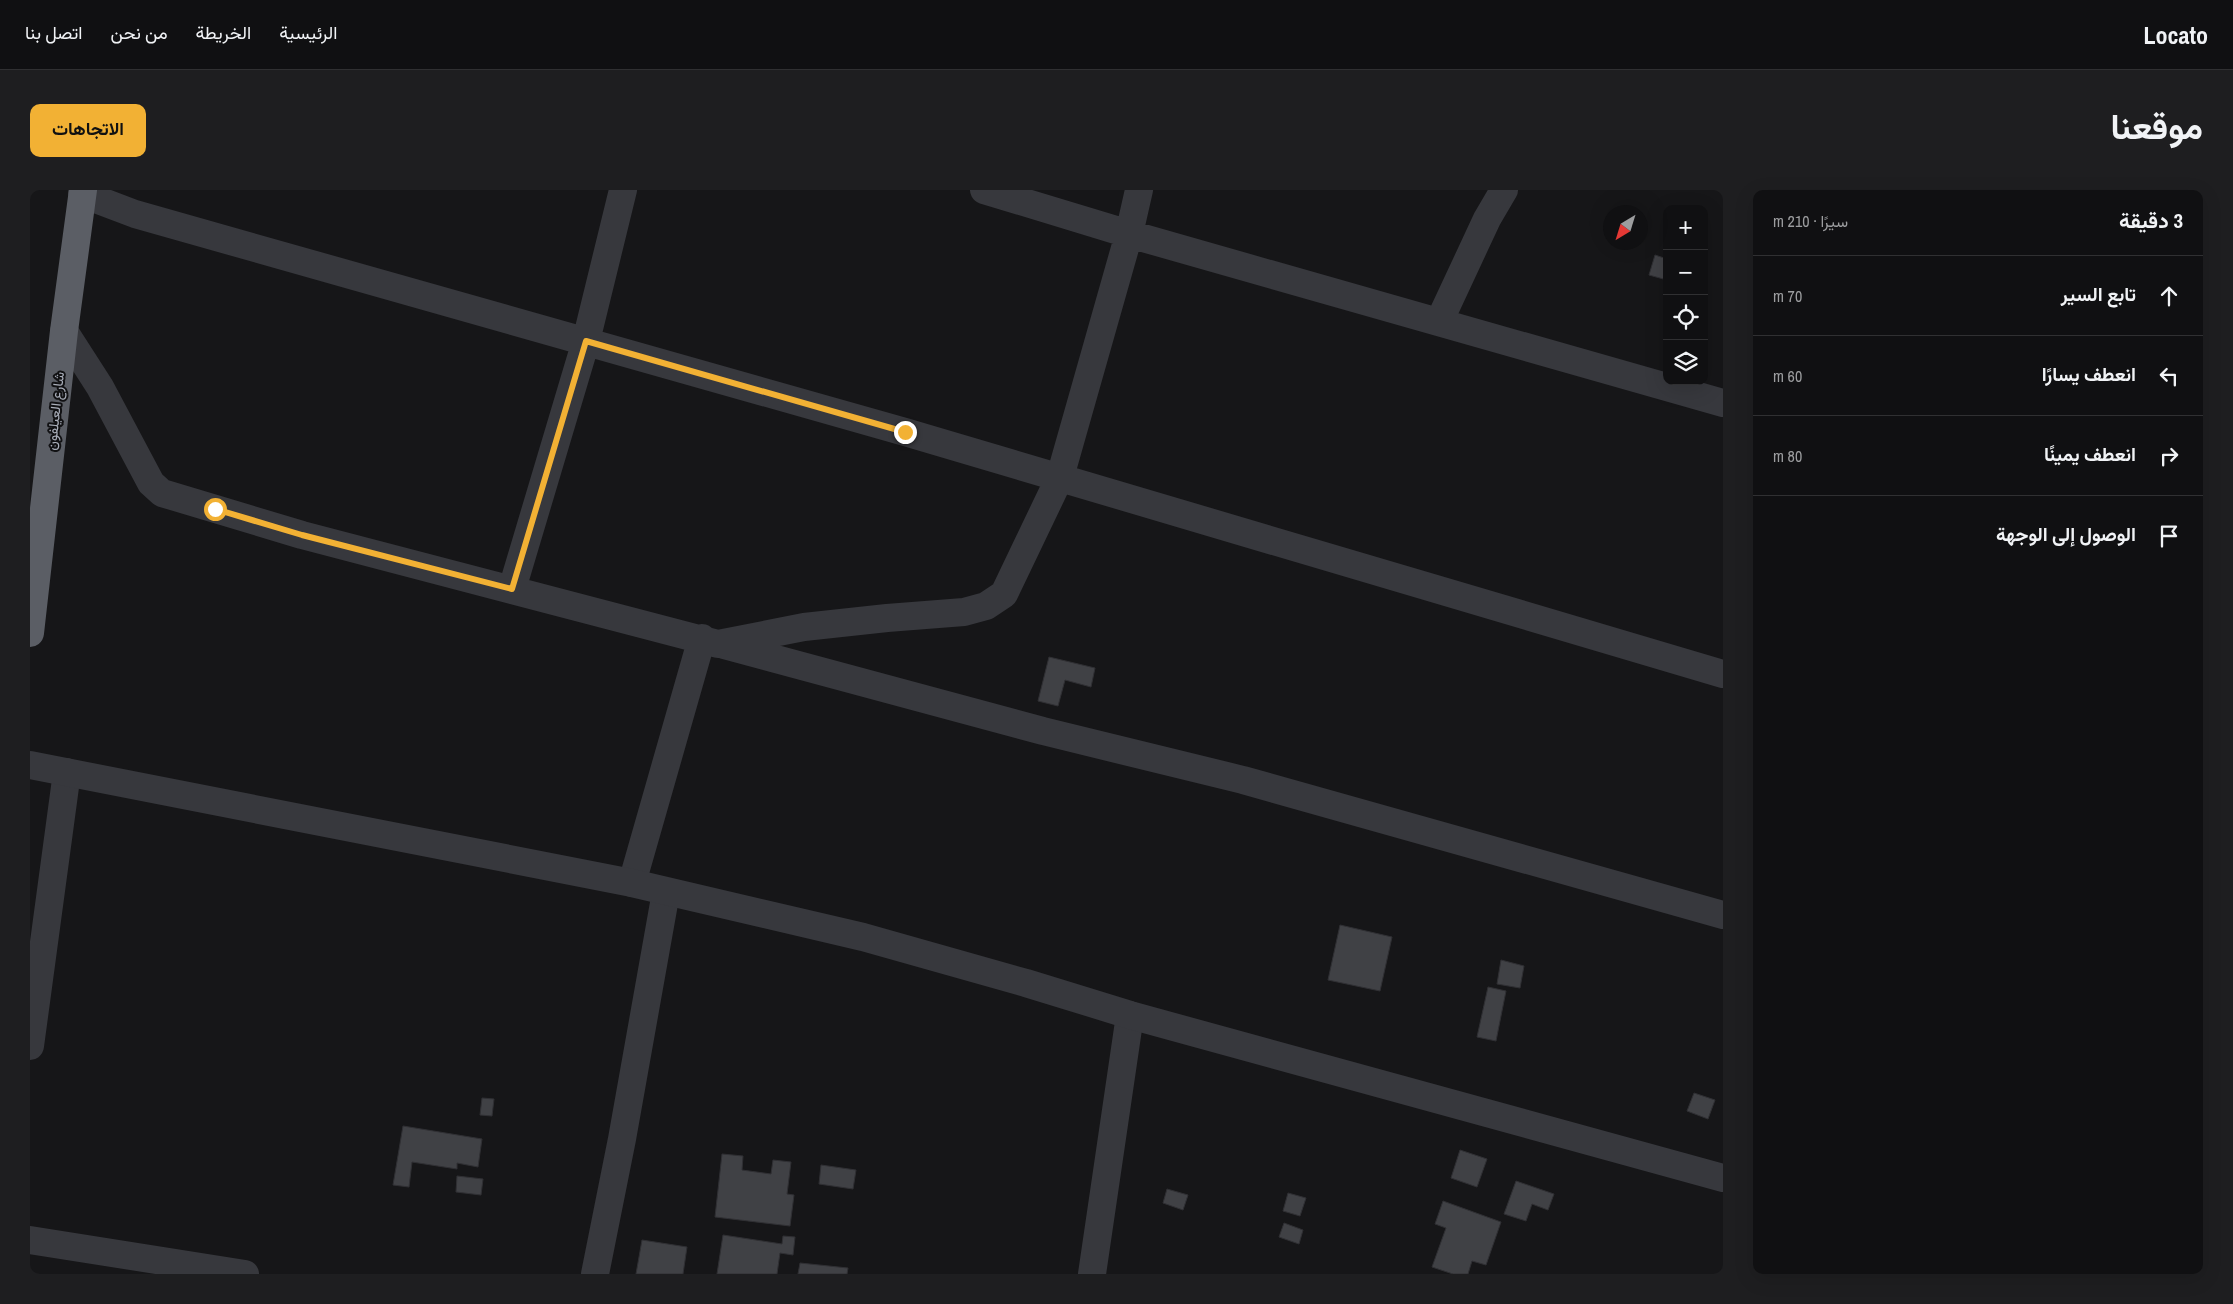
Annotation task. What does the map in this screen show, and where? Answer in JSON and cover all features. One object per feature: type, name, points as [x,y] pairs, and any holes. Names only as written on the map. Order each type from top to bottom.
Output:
[{"type":"highway","name":"شارع العيلفون","points":[[30,633],[64,331],[83,192]]},
{"type":"street","points":[[512,589],[586,341],[623,190]]},
{"type":"street","points":[[984,190],[1129,234],[1723,404]]},
{"type":"street","points":[[710,641],[804,627],[964,612],[986,606],[1004,594],[1060,477],[1129,234],[1139,190]]},
{"type":"street","points":[[1439,322],[1486,219],[1504,190]]},
{"type":"street","points":[[83,192],[135,214],[1060,477],[1723,674]]},
{"type":"street","points":[[64,331],[100,387],[151,482],[162,492],[302,535],[710,641],[1033,728],[1243,780],[1723,915]]},
{"type":"street","points":[[632,883],[710,641]]},
{"type":"street","points":[[30,765],[632,883],[862,937],[1026,983],[1130,1015],[1723,1178]]},
{"type":"street","points":[[30,1046],[67,772]]},
{"type":"street","points":[[594,1274],[622,1139],[666,892]]},
{"type":"street","points":[[1092,1274],[1130,1015]]},
{"type":"street","points":[[30,1240],[245,1274]]},
{"type":"building","points":[[1655,255],[1663,258],[1663,279],[1649,275]]},
{"type":"building","points":[[1049,657],[1095,668],[1091,687],[1065,680],[1058,706],[1038,701]]},
{"type":"building","points":[[1340,925],[1392,937],[1380,991],[1328,980]]},
{"type":"building","points":[[1501,960],[1524,966],[1520,988],[1497,984]]},
{"type":"building","points":[[1488,987],[1506,991],[1496,1041],[1477,1037]]},
{"type":"building","points":[[1694,1093],[1715,1100],[1708,1119],[1687,1111]]},
{"type":"building","points":[[482,1098],[494,1099],[492,1116],[480,1115]]},
{"type":"building","points":[[403,1126],[482,1139],[478,1167],[457,1163],[457,1169],[412,1162],[409,1187],[393,1185]]},
{"type":"building","points":[[1460,1150],[1487,1159],[1477,1187],[1451,1178]]},
{"type":"building","points":[[722,1154],[743,1156],[742,1170],[771,1174],[773,1160],[791,1162],[787,1194],[794,1195],[790,1226],[715,1217]]},
{"type":"building","points":[[821,1165],[856,1170],[853,1189],[819,1184]]},
{"type":"building","points":[[457,1176],[483,1179],[481,1195],[456,1192]]},
{"type":"building","points":[[1516,1181],[1554,1194],[1548,1210],[1532,1204],[1526,1221],[1504,1214]]},
{"type":"building","points":[[1167,1189],[1188,1195],[1183,1210],[1163,1203]]},
{"type":"building","points":[[1288,1193],[1306,1198],[1300,1216],[1283,1211]]},
{"type":"building","points":[[1443,1201],[1501,1222],[1486,1265],[1472,1261],[1468,1274],[1453,1274],[1432,1267],[1446,1228],[1435,1224]]},
{"type":"building","points":[[1284,1223],[1303,1230],[1299,1244],[1279,1237]]},
{"type":"building","points":[[723,1235],[782,1244],[783,1236],[795,1237],[793,1255],[780,1253],[777,1274],[717,1274]]},
{"type":"building","points":[[642,1240],[687,1247],[683,1274],[636,1274]]},
{"type":"building","points":[[800,1263],[848,1268],[847,1274],[798,1274]]},
{"type":"route","points":[[215,509],[302,535],[512,589],[586,341],[905,432]]}]
